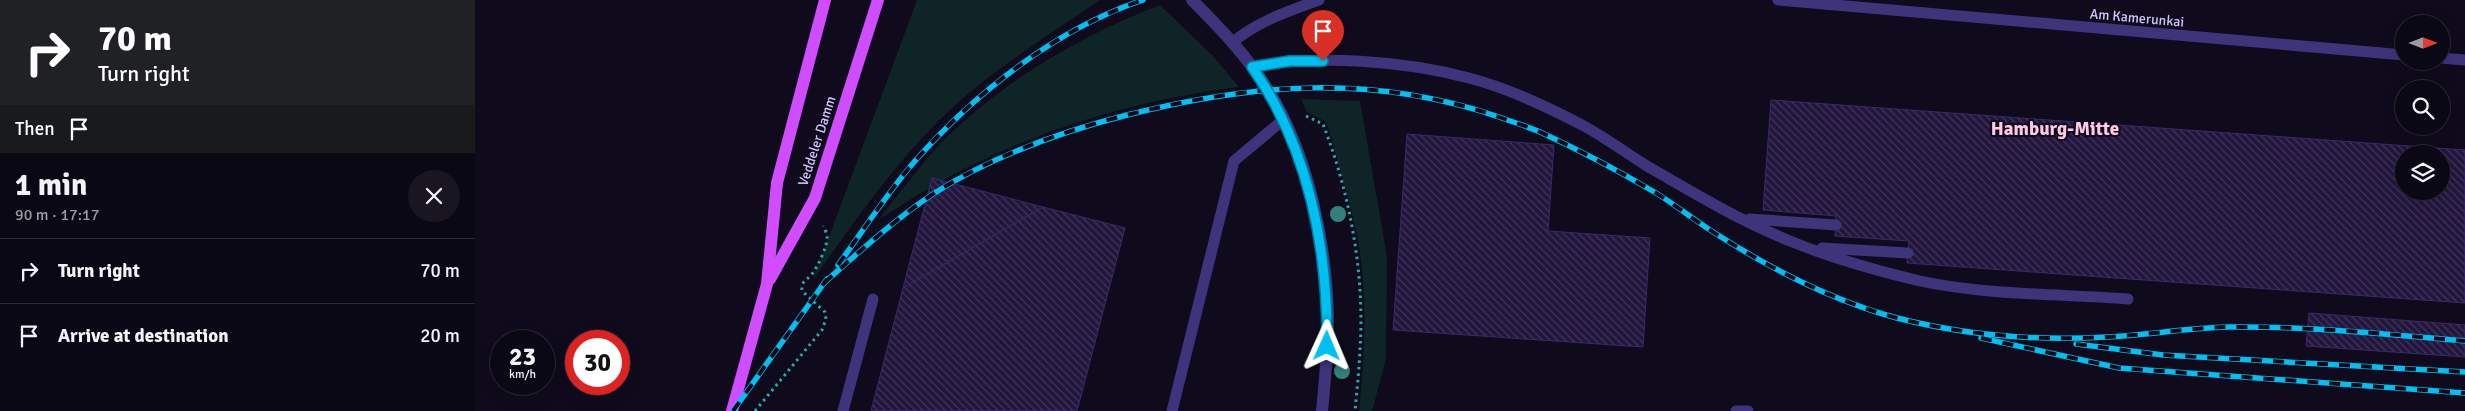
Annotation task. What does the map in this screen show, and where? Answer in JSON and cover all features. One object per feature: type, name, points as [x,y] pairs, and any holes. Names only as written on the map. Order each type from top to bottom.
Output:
[{"type":"main road","name":"Veddeler Damm","points":[[732,411],[767,284],[777,183],[825,0]]},
{"type":"main road","name":"Veddeler Damm","points":[[767,284],[815,198],[878,0]]},
{"type":"street","points":[[1192,0],[1233,42],[1267,89],[1283,120],[1307,183],[1321,249],[1328,318],[1322,411]]},
{"type":"lane","points":[[1233,42],[1247,30],[1266,20],[1319,0]]},
{"type":"lane","name":"Am Kamerunkai","points":[[1778,0],[2395,54]]},
{"type":"lane","points":[[2450,59],[2465,60]]},
{"type":"lane","points":[[1252,67],[1290,61],[1323,61],[1397,65],[1469,78],[1526,99],[1585,127],[1736,216],[1794,243],[1844,260],[1921,281],[1982,289],[2128,299]]},
{"type":"lane","points":[[1172,411],[1234,161],[1283,120]]},
{"type":"lane","points":[[1736,216],[1761,221],[1836,225]]},
{"type":"lane","points":[[1794,243],[1828,248],[1908,253]]},
{"type":"lane","points":[[843,411],[873,299]]},
{"type":"lane","points":[[1736,411],[1748,411]]},
{"type":"path","points":[[755,411],[822,330],[826,319],[825,312],[802,291],[801,286],[803,281],[812,275],[827,238],[815,198]]},
{"type":"green space","points":[[917,0],[1100,0],[1001,68],[946,114],[904,158],[848,230],[813,280]]},
{"type":"green space","points":[[1160,5],[1214,57],[1239,87],[1204,92],[1134,107],[1099,116],[1031,139],[955,174],[878,220],[919,168],[946,138],[994,97],[1046,61],[1074,45],[1102,30]]},
{"type":"green space","points":[[1301,99],[1360,101],[1387,257],[1386,359],[1372,411],[1359,411],[1364,345],[1364,301],[1363,279],[1354,221],[1328,127],[1325,121],[1307,112]]},
{"type":"building","points":[[1771,100],[2396,145],[2395,200],[2450,200],[2450,149],[2465,150],[2465,303],[1907,263],[1909,241],[1835,236],[1836,216],[1763,210]]},
{"type":"building","points":[[1407,134],[1554,145],[1548,231],[1650,238],[1643,347],[1393,330]]},
{"type":"building","points":[[932,178],[1043,207],[903,288]]},
{"type":"building","points":[[1043,207],[1125,228],[1077,411],[871,411],[903,288]]},
{"type":"building","points":[[2309,313],[2465,325],[2465,357],[2306,346]]},
{"type":"railway","points":[[838,265],[905,173],[938,136],[964,111],[1019,66],[1048,46],[1111,12],[1143,0]]},
{"type":"railway","points":[[824,283],[891,225],[933,194],[979,168],[1052,137],[1127,115],[1221,96],[1267,90],[1359,89],[1406,94],[1452,103],[1535,130],[1584,153],[1663,197],[1729,242],[1799,281],[1872,311],[1922,324],[1974,333],[2054,338],[2121,336],[2228,327],[2258,327],[2347,331],[2465,341]]},
{"type":"railway","points":[[733,411],[827,279]]},
{"type":"railway","points":[[1981,338],[2119,368],[2465,393]]},
{"type":"railway","points":[[2076,344],[2163,355],[2465,372]]},
{"type":"district","name":"Hamburg-Mitte","points":[[2055,129]]},
{"type":"route","points":[[1323,61],[1290,61],[1252,67],[1278,108],[1298,154],[1307,183],[1324,265],[1328,318],[1327,346]]}]
